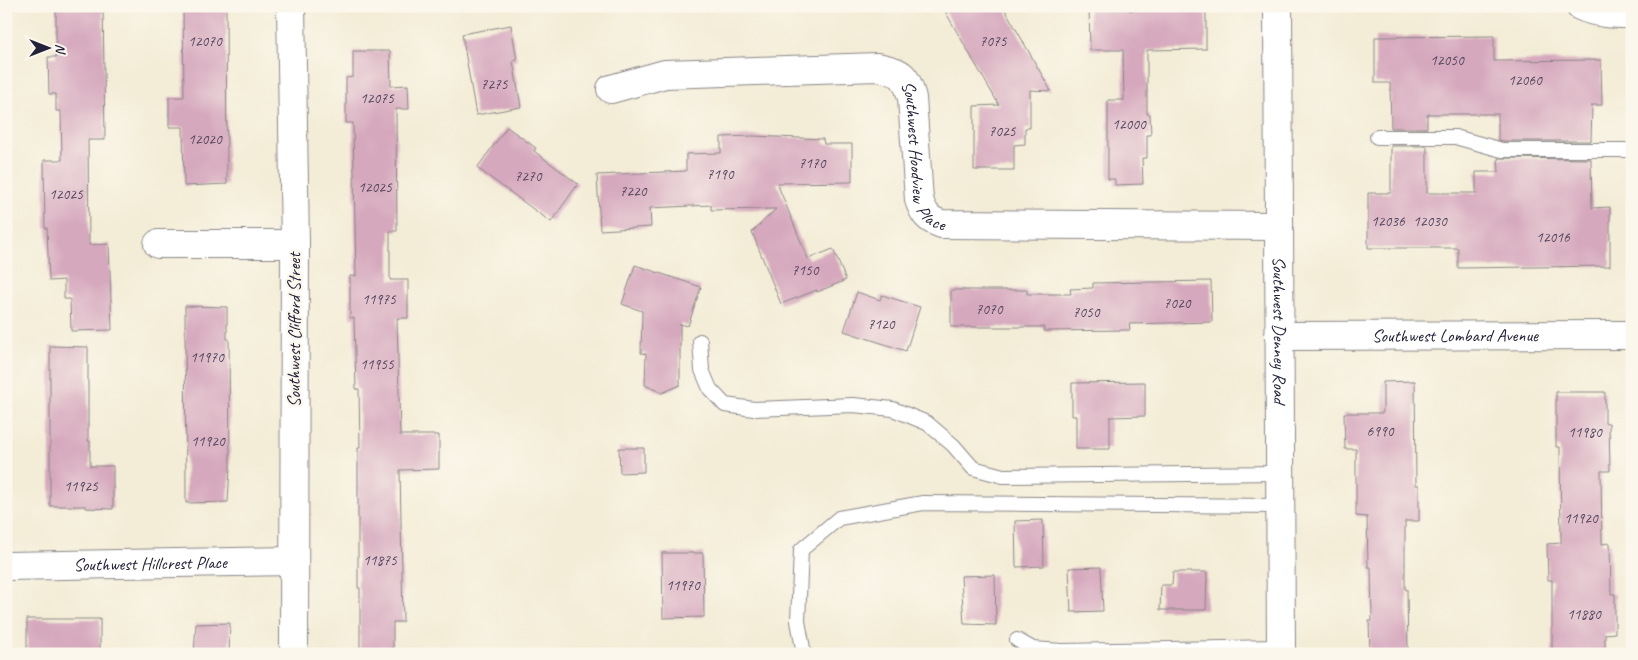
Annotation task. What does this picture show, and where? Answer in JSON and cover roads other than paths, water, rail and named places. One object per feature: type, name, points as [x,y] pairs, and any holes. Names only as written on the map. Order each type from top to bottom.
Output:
[{"type":"street","name":"Southwest Clifford Street","points":[[291,6],[295,244],[294,654]]},
{"type":"street","name":"Southwest Denney Road","points":[[1278,6],[1281,650]]},
{"type":"street","points":[[1580,6],[1589,11],[1608,15],[1632,14]]},
{"type":"street","name":"Southwest Hoodview Place","points":[[611,89],[665,74],[878,67],[898,73],[908,82],[912,98],[919,200],[924,214],[933,222],[942,224],[1278,226]]},
{"type":"street","points":[[158,244],[295,244]]},
{"type":"street","name":"Southwest Lombard Avenue","points":[[1279,336],[1632,335]]},
{"type":"street","name":"Southwest Hillcrest Place","points":[[6,566],[293,561]]},
{"type":"lane","points":[[1377,137],[1455,137],[1502,150],[1632,150]]},
{"type":"lane","points":[[700,341],[702,370],[710,389],[725,405],[754,409],[853,405],[893,409],[927,423],[953,445],[973,468],[1003,476],[1279,473]]},
{"type":"lane","points":[[804,654],[798,621],[801,550],[839,518],[923,503],[1279,506]]},
{"type":"lane","points":[[1017,640],[1033,649],[1062,651],[1281,650]]}]
